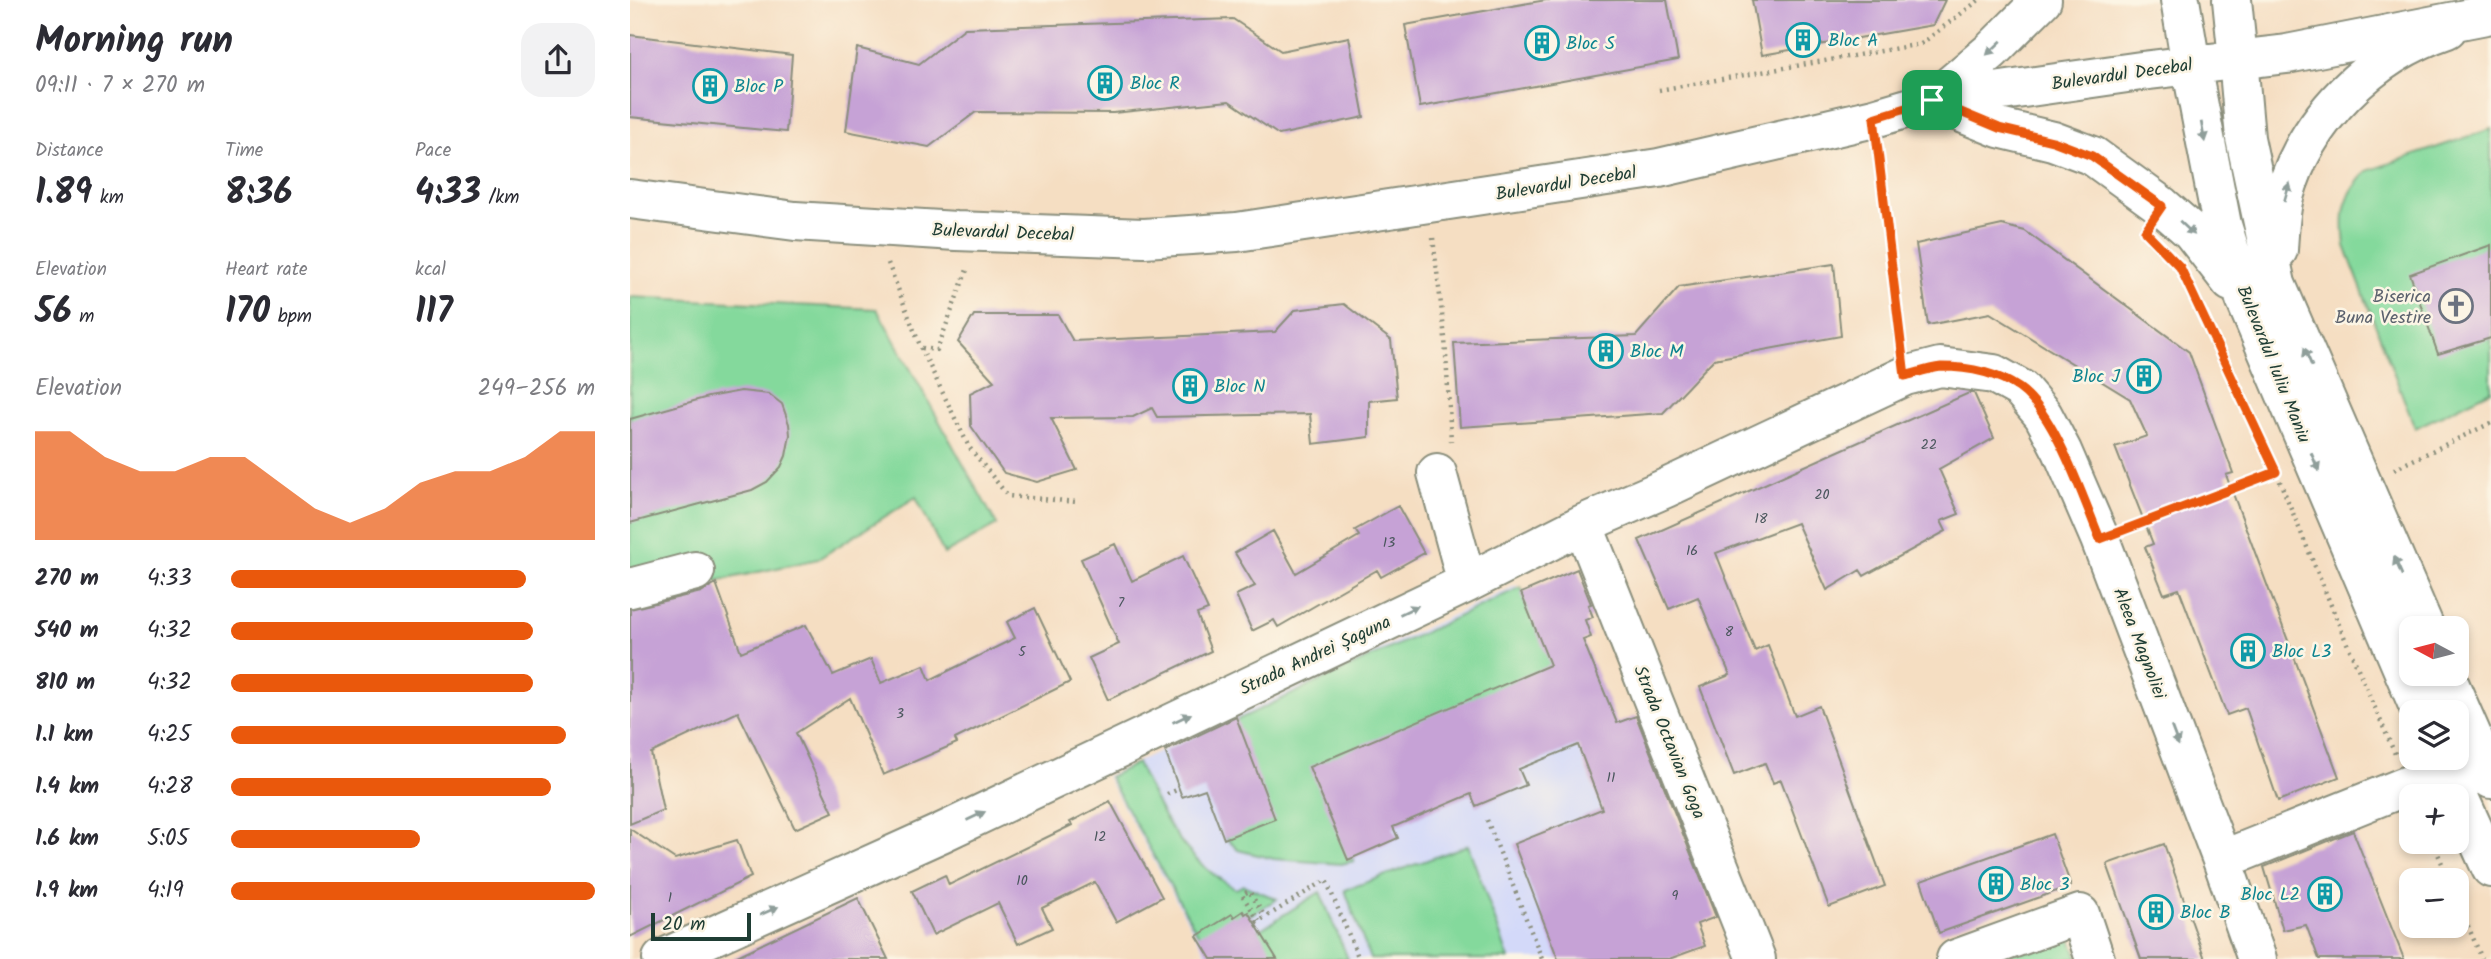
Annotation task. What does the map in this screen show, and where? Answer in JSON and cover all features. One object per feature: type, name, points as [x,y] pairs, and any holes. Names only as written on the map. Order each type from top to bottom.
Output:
[{"type":"street","points":[[2042,0],[1991,51],[1932,100],[1999,128],[2053,141],[2092,156],[2162,206],[2261,291],[2295,164],[2347,90],[2383,61],[2424,37],[2491,14]]},
{"type":"street","name":"Bulevardul Iuliu Maniu","points":[[2180,0],[2222,225],[2261,291],[2362,485],[2420,616]]},
{"type":"street","name":"Bulevardul Iuliu Maniu","points":[[2232,0],[2261,291],[2416,700]]},
{"type":"street","points":[[2470,0],[2491,7]]},
{"type":"street","name":"Bulevardul Decebal","points":[[641,206],[795,221],[982,232],[1144,238],[1237,232],[1659,169],[1874,118],[1932,100],[2287,54],[2491,14]]},
{"type":"street","name":"Strada Andrei Șaguna","points":[[662,959],[941,833],[1467,583],[1583,524],[1905,376],[1940,367],[1971,370]]},
{"type":"street","name":"Aleea Magnoliei","points":[[1971,370],[1994,374],[2021,389],[2043,415],[2063,451],[2100,539],[2222,859],[2257,959]]},
{"type":"street","points":[[1444,462],[1467,583]]},
{"type":"street","name":"Strada Octavian Goga","points":[[1583,524],[1756,959]]},
{"type":"street","points":[[630,588],[695,571]]},
{"type":"street","points":[[2450,686],[2491,779]]},
{"type":"street","points":[[2411,784],[2433,770]]},
{"type":"street","points":[[2446,770],[2491,869]]},
{"type":"street","points":[[2222,859],[2399,789]]},
{"type":"street","points":[[1956,959],[2080,914],[2095,959]]},
{"type":"path","points":[[1659,90],[1921,44],[1979,0]]},
{"type":"path","points":[[1874,118],[1905,376]]},
{"type":"path","points":[[1429,203],[1444,338],[1444,462]]},
{"type":"path","points":[[874,226],[921,348],[969,447],[1008,496],[1077,502]]},
{"type":"path","points":[[921,348],[937,349],[982,232]]},
{"type":"path","points":[[2191,291],[2276,472],[2409,784]]},
{"type":"path","points":[[2362,485],[2491,423]]},
{"type":"path","points":[[2100,539],[2276,472]]},
{"type":"path","points":[[1167,794],[1179,789]]},
{"type":"path","points":[[1487,820],[1542,959]]},
{"type":"path","points":[[1265,917],[1249,891],[1242,895],[1257,922],[1326,880],[1359,959]]},
{"type":"path","points":[[2469,928],[2482,959]]},
{"type":"shaded area","points":[[1517,585],[1658,959],[1209,959],[1106,776]]},
{"type":"green space","points":[[2491,129],[2491,391],[2415,428],[2345,246],[2343,224],[2348,197],[2367,171]]},
{"type":"green space","points":[[630,297],[877,309],[997,525],[944,554],[916,497],[818,559],[630,600]]},
{"type":"green space","points":[[1521,587],[1556,670],[1321,773],[1354,861],[1341,864],[1274,859],[1238,850],[1225,837],[1190,742]]},
{"type":"green space","points":[[1137,763],[1165,818],[1201,864],[1236,889],[1243,885],[1277,899],[1203,943],[1109,777]]},
{"type":"green space","points":[[1468,845],[1509,959],[1370,959],[1345,890]]},
{"type":"green space","points":[[1320,892],[1348,959],[1245,959],[1258,931]]},
{"type":"green space","points":[[2069,933],[2078,959],[1992,959]]},
{"type":"building","name":"Bloc S","points":[[1546,0],[1667,0],[1678,60],[1420,107],[1405,25]]},
{"type":"building","name":"Bloc A","points":[[1752,0],[1945,0],[1933,25],[1762,55]]},
{"type":"building","name":"Bloc R","points":[[1233,19],[1281,51],[1349,37],[1364,117],[1279,135],[1229,101],[1113,113],[976,112],[929,147],[846,131],[857,48],[919,64],[965,28]]},
{"type":"building","name":"Bloc P","points":[[630,35],[792,55],[786,132],[630,117]]},
{"type":"building","points":[[2002,225],[2025,231],[2189,352],[2233,473],[2226,475],[2339,777],[2278,801],[2246,708],[2227,715],[2179,589],[2164,594],[2145,547],[2153,544],[2115,447],[2147,436],[2130,399],[1990,313],[1928,325],[1916,244]]},
{"type":"building","name":"Biserica Buna Vestire","points":[[2491,245],[2491,338],[2438,354],[2410,274]]},
{"type":"building","name":"Bloc M","points":[[1834,264],[1841,336],[1714,359],[1663,413],[1460,427],[1454,343],[1636,336],[1679,287]]},
{"type":"building","name":"Bloc N","points":[[1344,304],[1391,340],[1397,398],[1369,401],[1369,437],[1313,444],[1310,414],[1157,417],[1152,408],[1133,417],[1051,418],[1077,470],[1037,482],[1004,473],[971,426],[970,393],[994,381],[958,342],[974,315],[1058,315],[1073,341],[1275,332],[1295,310]]},
{"type":"building","points":[[741,391],[769,394],[782,404],[790,435],[781,467],[767,482],[752,490],[630,523],[630,419],[708,397]]},
{"type":"building","points":[[1974,393],[1994,438],[1939,469],[1959,514],[1941,521],[1946,531],[1864,576],[1860,570],[1827,590],[1797,523],[1716,553],[1755,651],[1768,645],[1795,716],[1819,706],[1885,886],[1829,907],[1781,780],[1773,783],[1765,763],[1734,775],[1700,687],[1730,675],[1698,597],[1669,609],[1639,540]]},
{"type":"building","points":[[1398,506],[1424,553],[1381,577],[1377,570],[1278,627],[1274,620],[1252,631],[1236,595],[1255,586],[1235,553],[1273,531],[1296,573],[1359,536],[1355,530]]},
{"type":"building","points":[[1115,544],[1132,581],[1183,556],[1208,610],[1197,614],[1211,651],[1108,700],[1089,658],[1119,644],[1081,559]]},
{"type":"building","points":[[1577,569],[1591,604],[1588,605],[1593,617],[1585,620],[1591,637],[1583,640],[1617,723],[1636,716],[1716,917],[1697,924],[1705,946],[1669,959],[1558,959],[1514,844],[1602,809],[1578,745],[1519,769],[1526,785],[1476,806],[1471,794],[1393,827],[1398,838],[1348,860],[1309,767],[1550,665],[1521,593]]},
{"type":"building","points":[[716,583],[741,652],[806,625],[833,675],[871,659],[881,683],[924,665],[930,680],[1015,638],[1007,622],[1035,608],[1070,682],[955,739],[957,743],[883,775],[850,698],[796,733],[833,812],[795,829],[738,712],[651,753],[663,810],[630,824],[630,609],[701,592]]},
{"type":"building","points":[[1236,717],[1275,819],[1224,839],[1205,789],[1182,797],[1165,751]]},
{"type":"building","points":[[1110,801],[1162,897],[1116,922],[1095,882],[1042,908],[1052,928],[1018,944],[998,903],[933,935],[912,891],[945,875],[949,885],[1072,825],[1070,822]]},
{"type":"building","points":[[630,829],[675,859],[737,840],[751,877],[630,937]]},
{"type":"building","name":"Bloc L2","points":[[2353,831],[2404,959],[2319,959],[2306,925],[2283,930],[2264,867]]},
{"type":"building","name":"Bloc 3","points":[[2052,834],[2071,886],[1939,933],[1921,881]]},
{"type":"building","name":"Bloc B","points":[[2164,844],[2205,959],[2141,959],[2107,864]]},
{"type":"building","points":[[858,898],[888,959],[731,959]]},
{"type":"building","points":[[1243,911],[1245,914],[1248,912],[1277,959],[1211,959],[1197,936],[1232,914],[1234,917]]},
{"type":"place","name":"Bloc A","points":[[1803,40]]},
{"type":"place","name":"Bloc S","points":[[1542,43]]},
{"type":"place","name":"Bloc R","points":[[1105,83]]},
{"type":"place","name":"Bloc P","points":[[710,86]]},
{"type":"place","name":"Biserica Buna Vestire","points":[[2456,306]]},
{"type":"place","name":"Bloc M","points":[[1606,351]]},
{"type":"place","name":"Bloc J","points":[[2144,376]]},
{"type":"place","name":"Bloc N","points":[[1190,386]]},
{"type":"place","name":"Bloc L3","points":[[2248,651]]},
{"type":"place","name":"Bloc 3","points":[[1996,884]]},
{"type":"place","name":"Bloc L2","points":[[2325,894]]},
{"type":"place","name":"Bloc B","points":[[2156,912]]},
{"type":"route","points":[[1932,100],[1999,128],[2053,141],[2092,156],[2162,206],[2145,231],[2180,267],[2276,472],[2100,539],[2063,451],[2043,415],[2021,389],[1994,374],[1971,370],[1940,367],[1905,376],[1874,118],[1932,100]]}]
